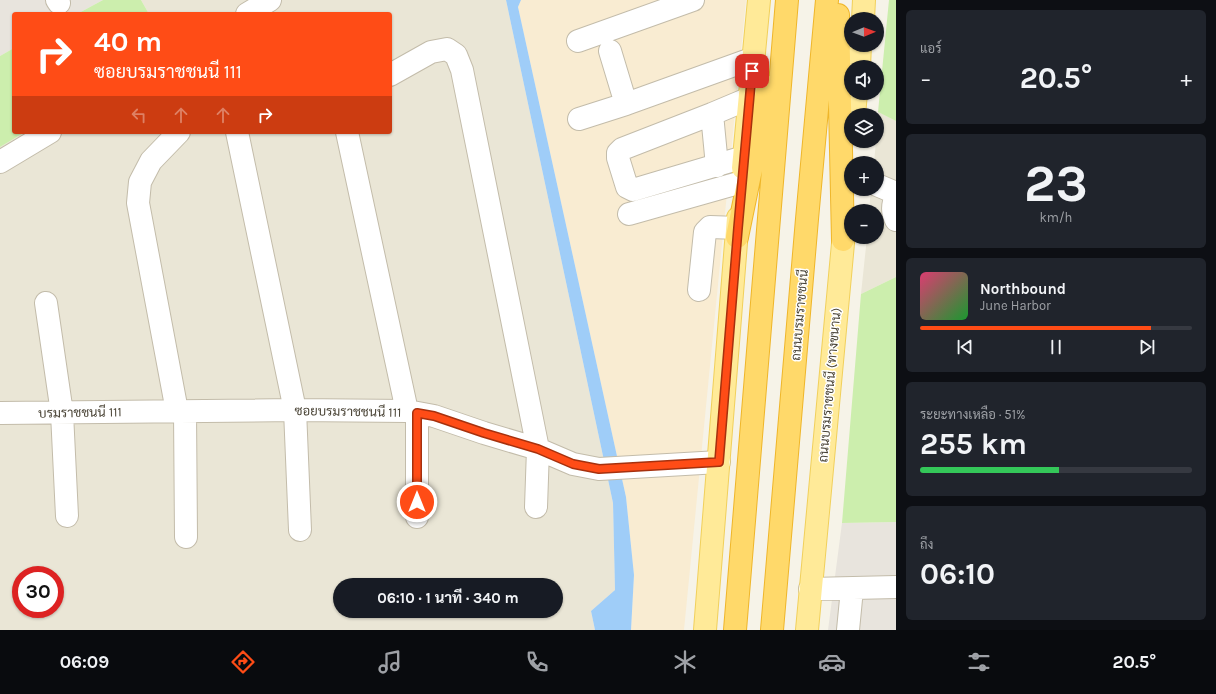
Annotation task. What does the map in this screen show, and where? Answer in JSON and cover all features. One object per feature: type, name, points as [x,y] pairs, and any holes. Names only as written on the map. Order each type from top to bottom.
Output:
[{"type":"highway","points":[[737,232],[771,70],[783,0]]},
{"type":"highway","points":[[735,630],[787,0]]},
{"type":"highway","name":"ถนนบรมราชชนนี","points":[[772,630],[805,234],[827,0]]},
{"type":"highway","points":[[838,0],[843,240]]},
{"type":"main road","points":[[705,630],[737,232],[759,0]]},
{"type":"main road","points":[[863,12],[864,0]]},
{"type":"main road","name":"ถนนบรมราชชนนี (ทางขนาน)","points":[[807,630],[844,235]]},
{"type":"street","points":[[250,12],[270,0]]},
{"type":"street","points":[[578,41],[693,0]]},
{"type":"street","points":[[392,74],[431,52],[447,49],[456,55],[462,70],[538,449],[536,507]]},
{"type":"street","points":[[610,51],[626,104]]},
{"type":"street","points":[[579,119],[626,104],[754,58]]},
{"type":"street","points":[[744,157],[633,190],[627,187],[618,158],[618,152],[622,149],[750,98]]},
{"type":"street","points":[[712,114],[717,166]]},
{"type":"street","points":[[0,162],[47,134]]},
{"type":"street","points":[[177,134],[151,161],[140,182],[138,203],[174,411],[186,537]]},
{"type":"street","points":[[237,134],[295,410],[300,530]]},
{"type":"street","points":[[347,134],[412,412],[417,517]]},
{"type":"street","points":[[629,214],[742,182]]},
{"type":"street","points":[[884,188],[896,193]]},
{"type":"street","points":[[889,219],[893,211],[896,197]]},
{"type":"street","points":[[699,290],[705,232],[710,227],[737,232]]},
{"type":"street","points":[[46,304],[62,413],[67,516]]},
{"type":"street","name":"ซอยบรมราชชนนี 111","points":[[174,411],[295,410],[412,412],[434,416],[538,449],[573,464],[599,469],[719,462]]},
{"type":"street","name":"บรมราชชนนี 111","points":[[0,414],[174,411]]},
{"type":"street","points":[[810,589],[896,587]]},
{"type":"street","points":[[848,630],[852,589]]},
{"type":"shaded area","points":[[0,0],[103,0],[81,12],[12,12],[12,49],[0,56]]},
{"type":"shaded area","points":[[141,0],[506,0],[613,503],[615,590],[591,611],[595,630],[0,630],[0,147],[22,134],[392,134],[392,12],[148,12]]},
{"type":"shaded area","points":[[521,0],[746,0],[684,630],[631,630],[634,575],[626,497],[518,7]]},
{"type":"shaded area","points":[[884,115],[896,121],[896,277],[861,294],[866,244],[884,244],[884,204],[870,204],[870,196],[884,196],[884,156],[875,156],[875,148],[884,148]]},
{"type":"shaded area","points":[[896,522],[896,630],[828,630],[842,523]]},
{"type":"green space","points":[[103,0],[141,0],[148,12],[81,12]]},
{"type":"green space","points":[[889,0],[896,0],[896,121],[884,115],[884,108],[878,108],[879,100],[884,100],[884,51]]},
{"type":"green space","points":[[12,49],[12,134],[22,134],[0,147],[0,56]]},
{"type":"green space","points":[[896,277],[896,522],[842,523],[861,294]]},
{"type":"water","points":[[506,0],[521,0],[518,7],[626,497],[634,575],[631,630],[595,630],[591,611],[615,590],[613,503]]},
{"type":"route","points":[[417,502],[417,413],[434,416],[538,449],[573,464],[599,469],[719,462],[752,71]]}]
